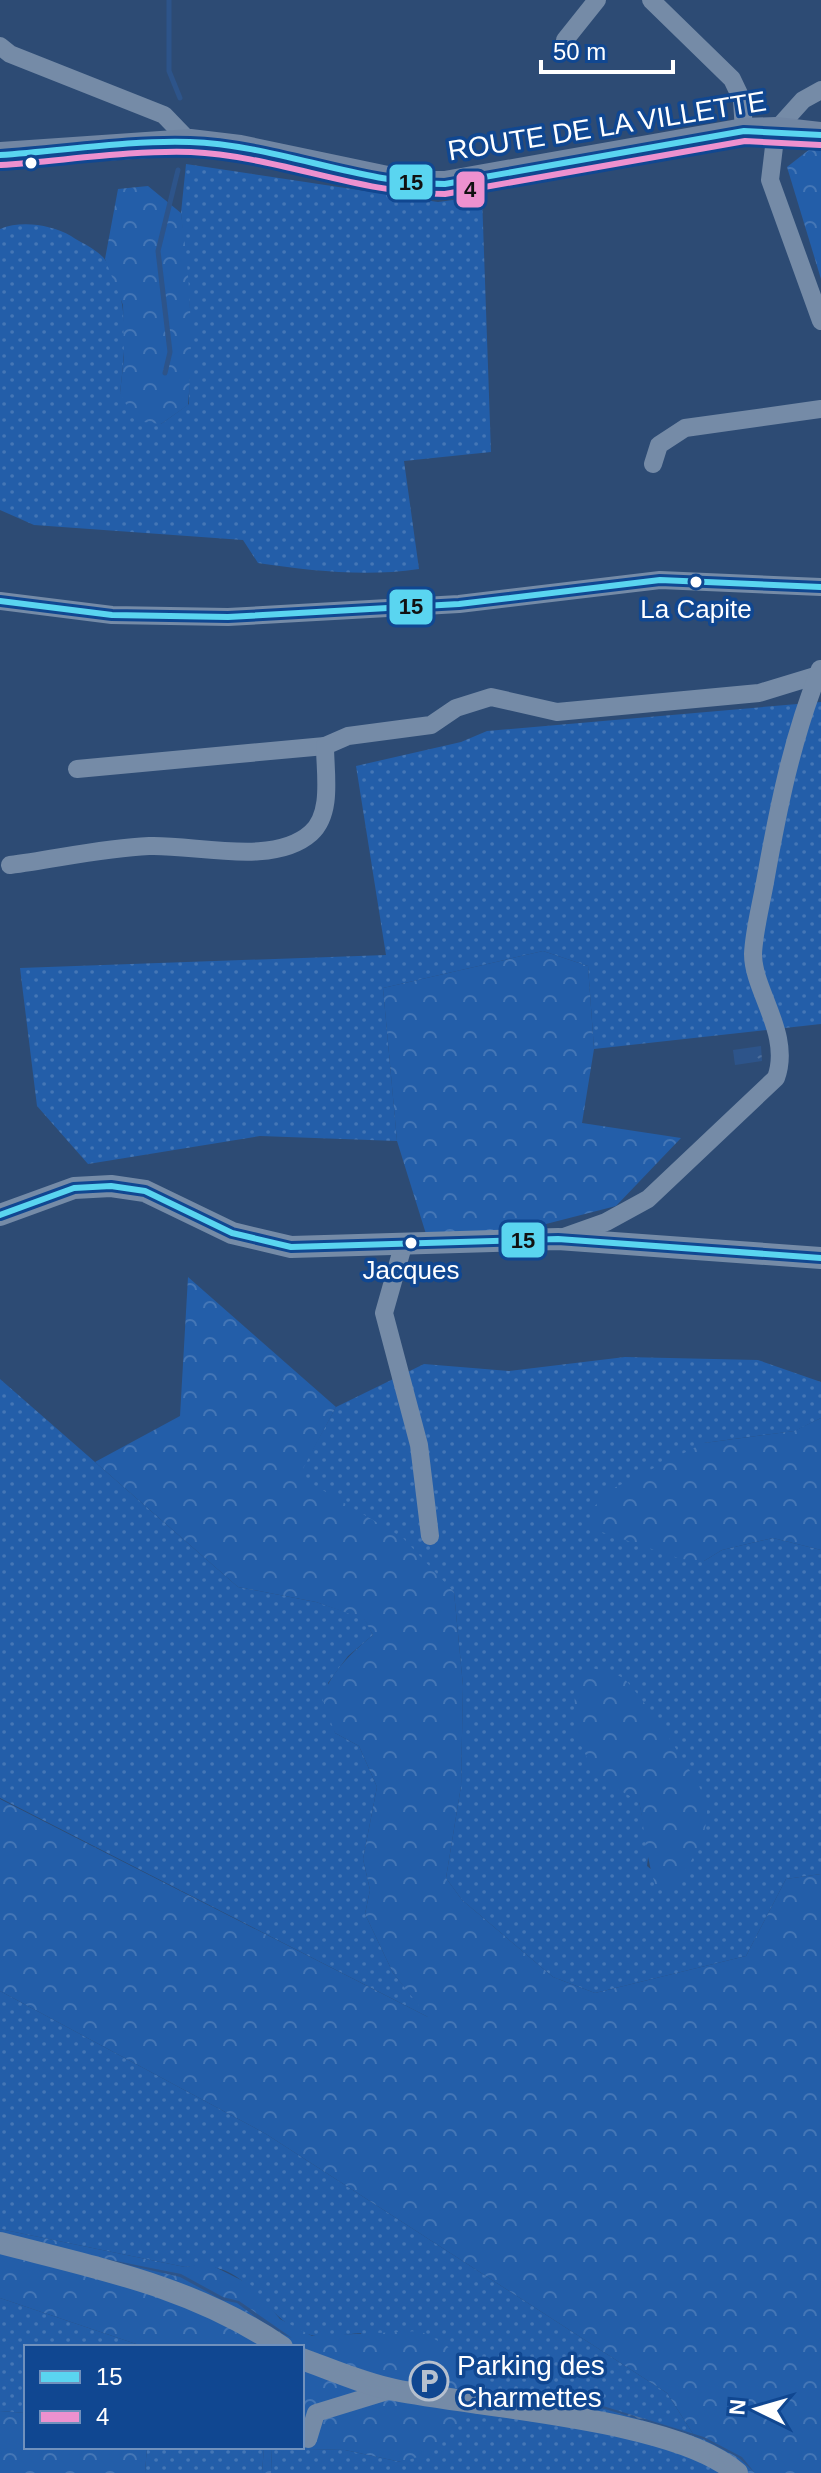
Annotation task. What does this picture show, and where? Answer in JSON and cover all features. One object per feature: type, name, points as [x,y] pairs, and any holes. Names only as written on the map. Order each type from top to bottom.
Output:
[{"type":"main road","name":"ROUTE DE LA VILLETTE","points":[[0,155],[190,142],[240,148],[411,184],[445,184],[744,131],[776,130],[821,135]]},
{"type":"street","points":[[565,40],[597,0]]},
{"type":"street","points":[[651,0],[732,79],[742,100],[744,131]]},
{"type":"street","points":[[0,46],[10,54],[164,115],[190,142]]},
{"type":"street","points":[[821,90],[803,100],[776,130],[770,180],[821,321]]},
{"type":"street","points":[[653,464],[659,445],[685,428],[821,409]]},
{"type":"street","points":[[0,601],[112,615],[228,617],[459,604],[660,580],[821,587]]},
{"type":"street","points":[[77,769],[325,746],[348,736],[431,725],[456,708],[491,697],[557,712],[759,693],[819,671]]},
{"type":"street","points":[[558,1239],[606,1222],[648,1199],[776,1078],[781,1065],[773,1017],[753,956],[779,803],[802,712],[819,671]]},
{"type":"street","points":[[10,865],[149,846],[263,852],[289,846],[311,833],[321,819],[325,806],[325,746]]},
{"type":"street","points":[[0,1215],[74,1188],[111,1186],[145,1191],[232,1233],[265,1243],[329,1249],[558,1239],[821,1258]]},
{"type":"street","points":[[403,1246],[384,1313],[419,1445],[430,1536]]},
{"type":"street","points":[[0,2243],[157,2284],[228,2312],[279,2345]]},
{"type":"street","points":[[304,2360],[391,2390],[598,2423],[674,2441],[720,2458],[737,2473]]},
{"type":"street","points":[[308,2439],[316,2413],[391,2390]]},
{"type":"green space","points":[[810,149],[821,150],[821,279],[787,167]]},
{"type":"green space","points":[[186,164],[438,202],[482,196],[491,452],[404,461],[419,569],[379,573],[339,572],[258,563],[243,540],[34,525],[0,510],[0,229],[27,224],[55,229],[103,257],[114,276],[123,309],[120,393],[161,424],[189,404],[190,310],[181,213]]},
{"type":"green space","points":[[148,186],[181,213],[190,309],[188,405],[161,424],[135,421],[120,393],[124,357],[123,305],[105,259],[118,189]]},
{"type":"green space","points":[[821,702],[821,1024],[594,1049],[588,966],[543,951],[383,988],[397,1141],[260,1136],[88,1164],[37,1106],[20,968],[386,955],[356,766],[461,742],[487,731]]},
{"type":"green space","points":[[543,951],[588,966],[594,1049],[582,1123],[681,1138],[616,1206],[503,1235],[426,1234],[397,1141],[383,988]]},
{"type":"green space","points":[[188,1277],[336,1407],[299,1476],[403,1538],[454,1592],[463,1686],[461,1786],[446,1878],[462,1900],[553,1977],[595,1993],[746,1956],[786,1879],[821,1874],[821,2473],[718,2473],[667,2393],[266,2134],[0,1991],[0,1799],[428,2017],[393,1973],[365,1914],[370,1890],[363,1859],[377,1787],[359,1746],[335,1733],[322,1698],[343,1663],[373,1635],[364,1619],[316,1602],[238,1587],[95,1462],[180,1416]]},
{"type":"green space","points":[[625,1357],[758,1360],[821,1382],[821,1418],[795,1431],[704,1443],[704,1561],[722,1550],[773,1538],[821,1550],[821,1874],[786,1879],[746,1956],[595,1993],[553,1977],[462,1900],[446,1878],[461,1786],[463,1686],[454,1592],[298,1476],[336,1407],[424,1364],[509,1371]],"holes":[[[639,1801],[673,1887],[647,1866],[649,1850]]]},
{"type":"green space","points":[[0,1379],[238,1587],[316,1602],[364,1618],[373,1635],[348,1656],[328,1683],[335,1733],[359,1746],[377,1787],[363,1859],[370,1890],[365,1914],[393,1973],[430,2018],[0,1798]]},
{"type":"green space","points":[[821,1418],[821,1550],[773,1538],[722,1550],[704,1561],[681,1559],[593,1529],[593,1508],[608,1491],[704,1443],[794,1431]]},
{"type":"green space","points":[[588,1667],[619,1676],[630,1686],[682,1758],[706,1802],[703,1836],[673,1887],[657,1889],[648,1857],[639,1801],[597,1778],[574,1731],[575,1681]]},
{"type":"green space","points":[[0,1991],[266,2134],[667,2393],[718,2473],[271,2473],[272,2449],[345,2450],[401,2462],[361,2333],[317,2336],[294,2328],[241,2280],[226,2271],[208,2266],[185,2267],[0,2229]]},
{"type":"green space","points":[[0,2229],[185,2267],[207,2263],[251,2285],[280,2319],[312,2336],[420,2331],[447,2346],[485,2377],[461,2420],[421,2456],[401,2462],[345,2450],[304,2449],[304,2345],[139,2345],[0,2298]]},
{"type":"green space","points":[[0,2298],[139,2345],[24,2345],[24,2413],[0,2411]]},
{"type":"green space","points":[[0,2411],[24,2413],[24,2449],[147,2449],[145,2473],[0,2473]]},
{"type":"green space","points":[[147,2449],[264,2449],[262,2473],[145,2473]]},
{"type":"green space","points":[[264,2449],[272,2449],[271,2473],[262,2473]]},
{"type":"water","points":[[761,1046],[762,1061],[735,1065],[733,1050]]},
{"type":"water","points":[[76,2253],[181,2274],[223,2297],[239,2301],[292,2338],[271,2329],[237,2303],[222,2300],[180,2277]]},
{"type":"water","points":[[543,2397],[603,2406],[704,2437],[742,2457],[755,2473],[739,2458],[703,2439],[605,2409],[543,2400]]},
{"type":"waterway","points":[[169,0],[169,71],[180,98]]},
{"type":"waterway","points":[[165,373],[170,352],[158,251],[178,170]]},
{"type":"transit line","name":"15","points":[[0,155],[119,144],[190,142],[254,150],[381,178],[445,184],[744,131],[821,135]]},
{"type":"transit line","name":"4","points":[[1,165],[121,154],[191,152],[255,160],[381,188],[445,194],[745,141],[820,145]]},
{"type":"transit line","name":"15","points":[[0,601],[112,615],[228,617],[459,604],[660,580],[821,587]]},
{"type":"transit line","name":"15","points":[[0,1215],[74,1188],[111,1186],[145,1191],[232,1233],[291,1247],[558,1239],[821,1258]]},
{"type":"place","name":"La Capite","points":[[696,582]]},
{"type":"place","name":"Jacques","points":[[411,1243]]},
{"type":"place","name":"Parking des Charmettes","points":[[429,2381]]}]
